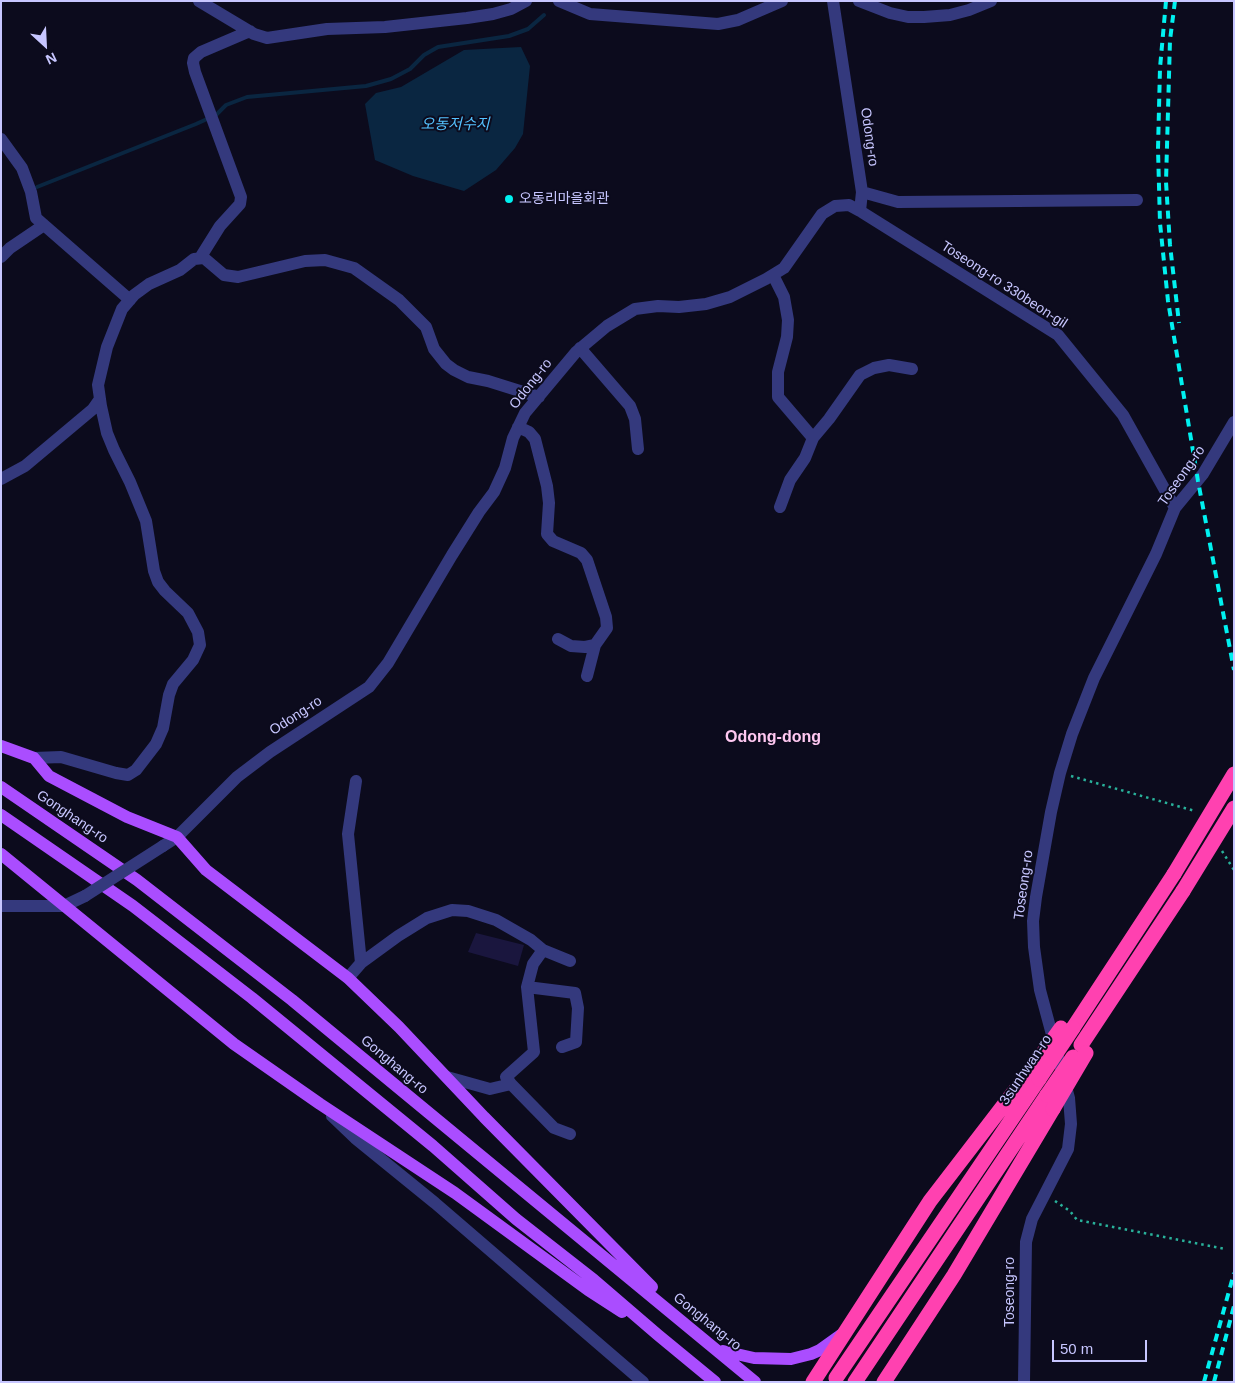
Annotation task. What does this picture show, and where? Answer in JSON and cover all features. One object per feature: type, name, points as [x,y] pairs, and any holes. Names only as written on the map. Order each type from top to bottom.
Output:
[{"type":"highway","points":[[816,1378],[930,1201],[1036,1073],[1174,874],[1234,774]]},
{"type":"highway","points":[[884,1381],[954,1275],[1050,1102],[1234,808]]},
{"type":"highway","name":"3sunhwan-ro","points":[[836,1378],[1036,1073]]},
{"type":"highway","points":[[855,1382],[1050,1102]]},
{"type":"main road","points":[[1,746],[34,758],[49,776],[127,817],[177,837],[206,870],[348,978],[399,1027],[584,1219],[624,1257],[685,1324]]},
{"type":"main road","name":"Gonghang-ro","points":[[1,787],[137,880],[292,1000],[756,1382]]},
{"type":"main road","points":[[1,815],[133,906],[252,998],[403,1122],[516,1219],[594,1280],[715,1382]]},
{"type":"main road","points":[[1,854],[234,1044],[320,1104],[455,1193],[588,1290],[662,1338]]},
{"type":"main road","points":[[714,1347],[733,1354],[754,1358],[791,1359],[820,1350],[839,1337],[848,1328]]},
{"type":"street","points":[[199,1],[250,31],[266,38],[327,29],[386,27],[440,22],[493,14],[511,9],[526,1]]},
{"type":"street","points":[[559,1],[590,14],[718,24],[738,20],[782,1]]},
{"type":"street","name":"Odong-ro","points":[[64,906],[85,896],[177,837],[236,777],[270,752],[368,687],[388,663],[456,547],[494,492],[505,468],[512,438],[525,413],[580,348],[607,326],[635,309],[706,304],[730,297],[784,268],[822,214],[835,206],[849,206],[860,211],[862,192],[833,1]]},
{"type":"street","points":[[864,2],[890,13],[908,17],[924,17],[950,15],[991,1]]},
{"type":"street","points":[[200,258],[220,226],[240,204],[241,197],[195,72],[194,58],[201,52],[250,31]]},
{"type":"street","points":[[1,138],[22,168],[31,192],[36,218],[130,300]]},
{"type":"street","points":[[862,192],[898,202],[1137,200]]},
{"type":"street","name":"Toseong-ro 330beon-gil","points":[[860,211],[1058,335],[1123,415],[1175,508]]},
{"type":"street","points":[[1,257],[10,248],[44,224]]},
{"type":"street","points":[[34,758],[61,757],[128,775],[136,770],[156,744],[163,728],[173,684],[192,660],[200,645],[198,632],[188,613],[158,582],[154,571],[146,521],[107,433],[100,399],[98,385],[107,347],[122,309],[134,295],[150,284],[180,270],[194,258],[204,258],[224,275],[230,277],[238,277],[305,261],[325,260],[354,268],[399,300],[426,327],[434,349],[446,364],[454,370],[468,377],[538,396]]},
{"type":"street","points":[[773,274],[784,297],[788,320],[787,337],[778,372],[778,397],[813,438]]},
{"type":"street","points":[[580,348],[630,406],[635,419],[638,449]]},
{"type":"street","points":[[780,507],[790,480],[805,458],[813,438],[830,419],[860,375],[874,368],[889,365],[912,369]]},
{"type":"street","points":[[1,479],[25,466],[93,409],[100,399]]},
{"type":"street","name":"Toseong-ro","points":[[1024,1382],[1026,1242],[1032,1220],[1068,1149],[1071,1124],[1068,1098],[1040,990],[1034,947],[1036,897],[1060,773],[1072,734],[1094,678],[1156,554],[1175,508],[1202,474],[1234,422]]},
{"type":"street","points":[[518,427],[529,432],[536,439],[549,503],[547,534],[553,541],[581,553],[587,560],[606,617],[607,628],[595,645],[587,676]]},
{"type":"street","points":[[558,639],[571,646],[585,647],[595,645]]},
{"type":"street","points":[[356,781],[348,834],[361,963]]},
{"type":"street","points":[[1,906],[64,906]]},
{"type":"street","points":[[348,978],[361,963],[398,936],[427,918],[452,910],[468,910],[496,920],[532,940],[544,950],[570,961]]},
{"type":"street","points":[[544,950],[533,964],[526,987],[534,1052],[506,1077],[554,1128],[570,1134]]},
{"type":"street","points":[[526,987],[575,993],[578,1008],[576,1042],[562,1047]]},
{"type":"street","points":[[447,1077],[490,1089],[511,1084]]},
{"type":"street","points":[[320,1104],[355,1138],[442,1209],[643,1382]]},
{"type":"path","points":[[1060,773],[1195,810],[1200,817]]},
{"type":"path","points":[[1220,848],[1234,870]]},
{"type":"path","points":[[1045,1194],[1070,1211],[1077,1220],[1225,1248]]},
{"type":"water","name":"오동저수지","points":[[521,47],[530,66],[523,134],[515,148],[496,170],[464,191],[413,176],[375,160],[365,104],[376,93],[401,87],[464,50]]},
{"type":"building","points":[[476,933],[524,945],[518,966],[468,952]]},
{"type":"waterway","points":[[37,187],[196,124],[216,115],[226,105],[247,97],[366,86],[391,79],[410,69],[424,55],[438,47],[509,36],[528,29],[544,15]]},
{"type":"railway","points":[[1166,1],[1160,68],[1158,149],[1160,223],[1168,301],[1198,481],[1234,670]]},
{"type":"railway","points":[[1175,1],[1170,40],[1166,182],[1170,245],[1179,323]]},
{"type":"railway","points":[[1204,1382],[1234,1273]]},
{"type":"railway","points":[[1214,1382],[1234,1306]]},
{"type":"place","name":"오동리마을회관","points":[[509,199]]},
{"type":"district","name":"Odong-dong","points":[[773,738]]}]
